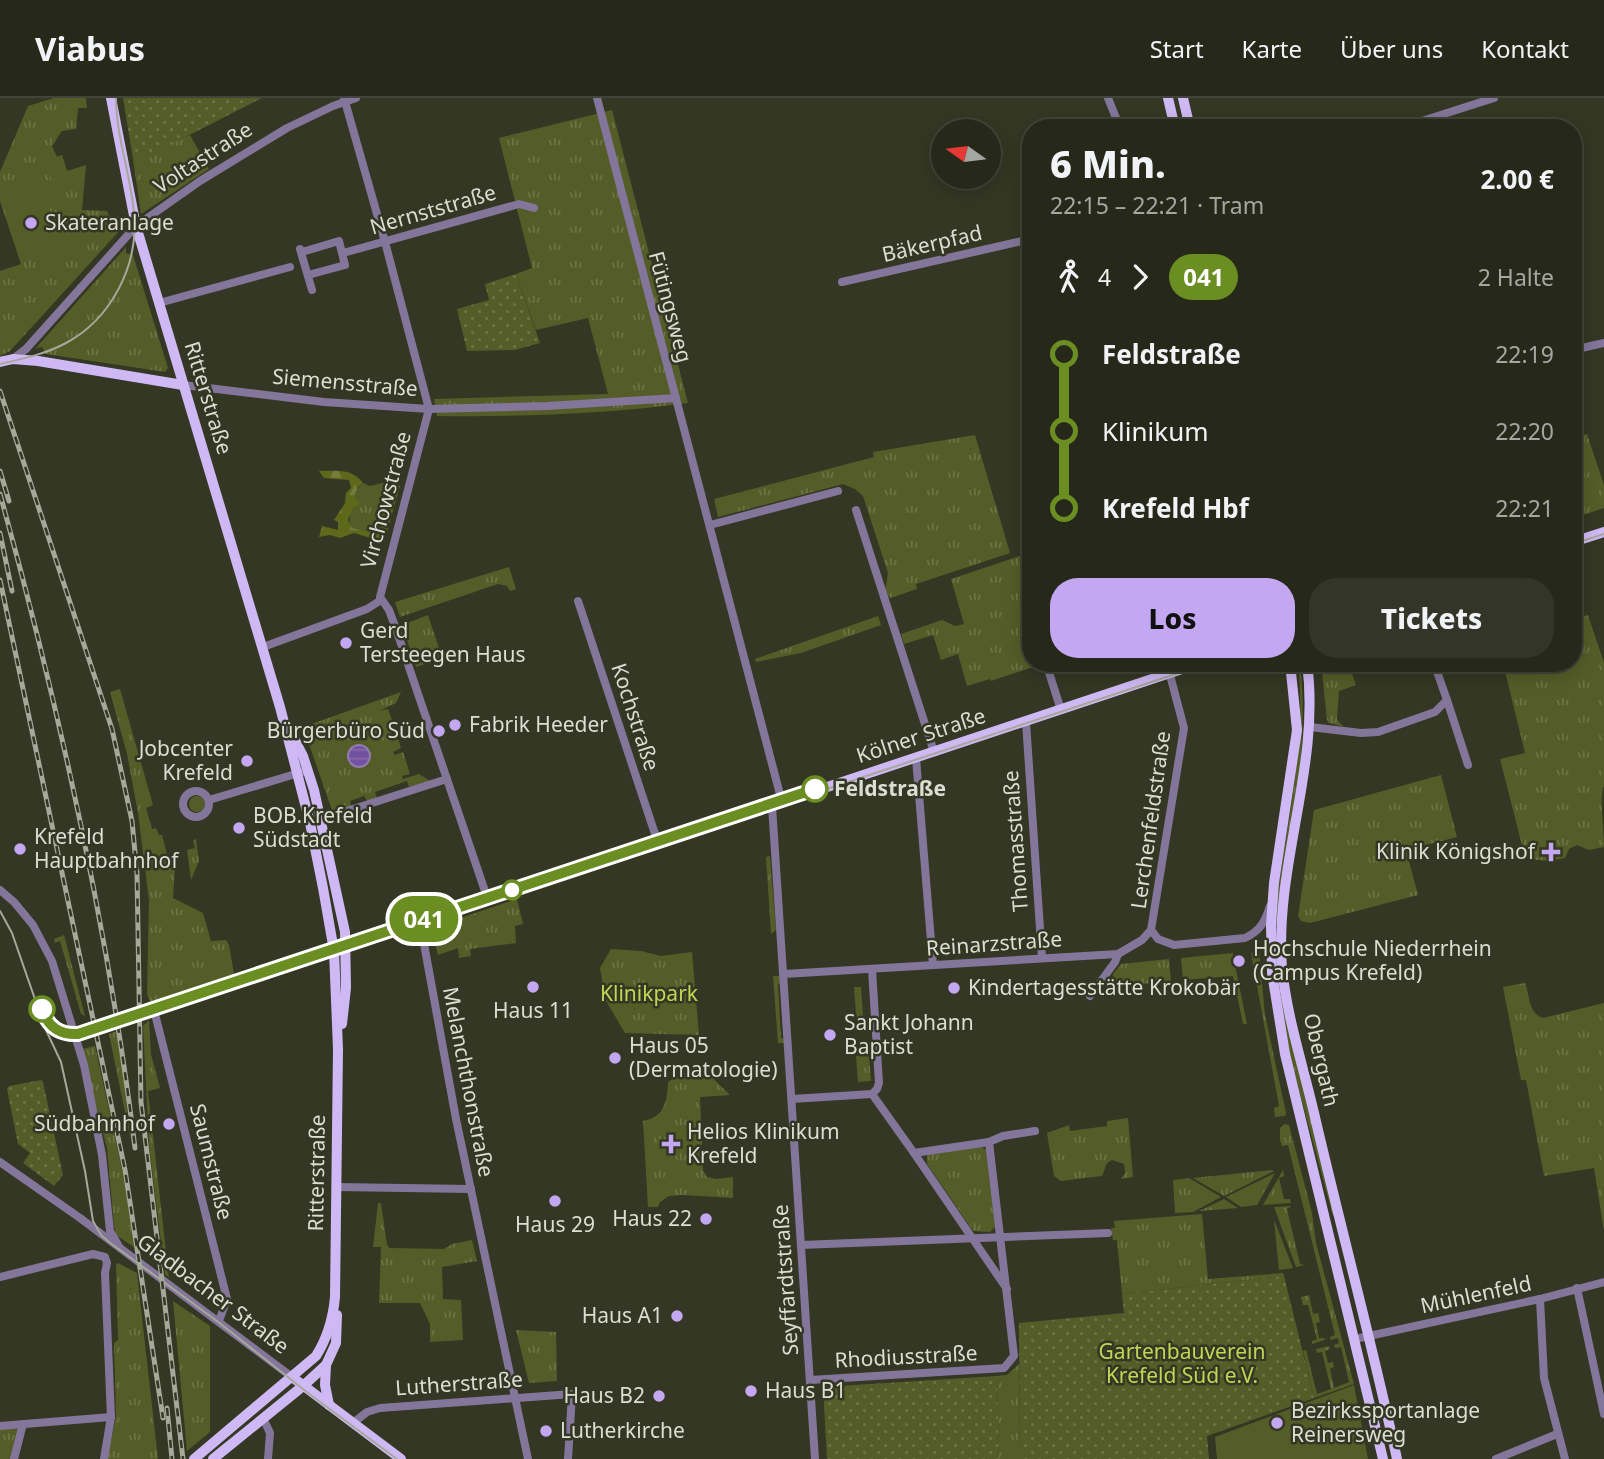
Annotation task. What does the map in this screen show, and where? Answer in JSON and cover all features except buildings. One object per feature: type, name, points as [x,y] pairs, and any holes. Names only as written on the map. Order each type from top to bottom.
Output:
[{"type":"main road","name":"Ritterstraße","points":[[111,98],[136,226],[263,647],[298,774],[321,875],[334,951],[338,1049],[333,1320],[325,1343],[316,1356],[194,1459]]},
{"type":"main road","points":[[1168,98],[1173,119]]},
{"type":"main road","points":[[1183,98],[1188,119]]},
{"type":"main road","points":[[0,362],[13,359]]},
{"type":"main road","name":"Siemensstraße","points":[[13,359],[183,385]]},
{"type":"main road","points":[[1582,536],[1604,532]]},
{"type":"main road","name":"Kölner Straße","points":[[334,951],[1178,672]]},
{"type":"main road","name":"Obergath","points":[[1291,672],[1297,730],[1273,898],[1272,973],[1279,1028],[1383,1459]]},
{"type":"main road","name":"Obergath","points":[[1307,672],[1310,727],[1284,886],[1281,933],[1283,968],[1293,1027],[1397,1459]]},
{"type":"main road","name":"Ritterstraße","points":[[280,707],[308,771],[322,819],[346,946],[346,988],[338,1049]]},
{"type":"main road","name":"Ritterstraße","points":[[213,1459],[326,1365],[336,1343],[338,1323],[335,1297]]},
{"type":"main road","points":[[326,1365],[325,1385],[329,1405]]},
{"type":"main road","name":"Gladbacher Straße","points":[[292,1377],[401,1459]]},
{"type":"street","name":"Voltastraße","points":[[13,359],[26,349],[136,226],[200,181],[276,135],[345,100],[356,98]]},
{"type":"street","name":"Fütingsweg","points":[[597,98],[710,525],[777,804],[784,974]]},
{"type":"street","points":[[1108,98],[1116,119]]},
{"type":"street","points":[[1428,119],[1494,98]]},
{"type":"street","name":"Virchowstraße","points":[[345,100],[429,410],[382,584],[381,600],[394,621],[488,900]]},
{"type":"street","name":"Nernststraße","points":[[343,253],[519,204],[534,208]]},
{"type":"street","name":"Bäkerpfad","points":[[842,282],[1022,241]]},
{"type":"street","name":"Nernststraße","points":[[339,242],[343,253],[345,265],[308,275],[300,250],[339,242]]},
{"type":"street","points":[[159,303],[290,267]]},
{"type":"street","points":[[308,275],[312,290]]},
{"type":"street","points":[[1582,348],[1604,342]]},
{"type":"street","name":"Siemensstraße","points":[[183,385],[324,402],[429,410],[676,398]]},
{"type":"street","points":[[710,525],[838,491]]},
{"type":"street","points":[[856,510],[933,752]]},
{"type":"street","points":[[263,647],[367,609],[381,600]]},
{"type":"street","name":"Kochstraße","points":[[578,601],[658,844]]},
{"type":"street","points":[[1049,672],[1061,710]]},
{"type":"street","points":[[1437,672],[1468,765]]},
{"type":"street","name":"Lerchenfeldstraße","points":[[1151,930],[1184,728],[1170,675]]},
{"type":"street","points":[[1310,727],[1361,733],[1378,732],[1435,712],[1447,700]]},
{"type":"street","name":"Thomasstraße","points":[[1026,722],[1042,958]]},
{"type":"street","points":[[916,758],[933,965]]},
{"type":"street","points":[[209,800],[308,771]]},
{"type":"street","points":[[322,819],[447,779]]},
{"type":"street","points":[[0,890],[22,911],[41,937],[52,961],[76,1035],[102,1155],[110,1231],[120,1248]]},
{"type":"street","points":[[1090,996],[1118,954],[1142,940],[1151,930],[1158,939],[1174,945],[1245,939],[1262,927],[1273,898]]},
{"type":"street","name":"Melanchthonstraße","points":[[420,922],[471,1189],[528,1459]]},
{"type":"street","name":"Kölner Straße","points":[[76,1035],[334,951]]},
{"type":"street","name":"Reinarzstraße","points":[[784,974],[1118,954]]},
{"type":"street","points":[[792,1099],[872,1094],[877,1089],[879,1083],[872,969]]},
{"type":"street","name":"Seyffardtstraße","points":[[784,974],[815,1459]]},
{"type":"street","name":"Saumstraße","points":[[154,1010],[227,1298],[219,1321]]},
{"type":"street","points":[[872,1094],[1007,1290]]},
{"type":"street","points":[[914,1153],[989,1142],[1003,1136],[1035,1131]]},
{"type":"street","points":[[989,1142],[1007,1290]]},
{"type":"street","name":"Gladbacher Straße","points":[[0,1162],[292,1377]]},
{"type":"street","points":[[336,1187],[471,1189]]},
{"type":"street","points":[[801,1245],[1108,1233]]},
{"type":"street","points":[[0,1277],[93,1254],[105,1257],[111,1417],[104,1459]]},
{"type":"street","name":"Mühlenfeld","points":[[1355,1339],[1604,1283]]},
{"type":"street","points":[[1577,1288],[1604,1413]]},
{"type":"street","name":"Rhodiusstraße","points":[[810,1380],[1004,1368],[1014,1356],[1007,1290]]},
{"type":"street","points":[[1541,1299],[1544,1378],[1565,1459]]},
{"type":"street","name":"Lutherstraße","points":[[353,1423],[367,1412],[380,1408],[572,1394],[568,1459]]},
{"type":"street","points":[[0,1426],[111,1417]]},
{"type":"street","points":[[263,1418],[270,1433],[268,1459]]},
{"type":"street","points":[[14,1459],[23,1424]]},
{"type":"street","points":[[1496,1459],[1557,1434]]},
{"type":"green space","points":[[54,98],[86,98],[87,108],[78,108],[76,129],[62,131],[52,146],[57,157],[62,155],[67,171],[86,165],[82,210],[107,211],[109,216],[121,217],[124,220],[121,229],[21,339],[10,351],[0,356],[0,271],[21,264],[0,201],[0,172],[28,106]]},
{"type":"green space","points":[[123,98],[262,98],[160,150],[133,159]]},
{"type":"green space","points":[[612,110],[688,403],[562,414],[437,416],[434,399],[608,394],[588,318],[536,330],[516,274],[532,268],[499,138]]},
{"type":"green space","points":[[190,135],[209,169],[141,214],[133,159]]},
{"type":"green space","points":[[62,155],[72,188],[56,193],[45,161]]},
{"type":"green space","name":"Skateranlage","points":[[38,174],[62,249],[22,262],[0,196],[0,187]]},
{"type":"green space","points":[[126,247],[126,253],[133,255],[168,368],[165,372],[46,354],[42,347],[35,349]]},
{"type":"green space","points":[[516,274],[540,343],[515,350],[467,351],[457,309],[489,300],[485,284]]},
{"type":"green space","points":[[1587,434],[1604,485],[1604,508],[1582,515],[1582,435]]},
{"type":"green space","points":[[975,435],[1010,553],[916,584],[917,589],[890,598],[885,592],[888,573],[863,496],[855,489],[843,484],[718,517],[714,499],[874,457],[873,452]]},
{"type":"green space","points":[[319,471],[344,471],[359,478],[363,483],[354,496],[360,504],[352,509],[348,520],[352,528],[379,534],[382,524],[378,519],[384,514],[383,497],[393,483],[400,486],[384,542],[354,533],[340,538],[330,535],[319,537],[322,526],[338,530],[338,522],[334,520],[351,488],[349,480],[324,478]]},
{"type":"green space","points":[[363,483],[370,486],[393,483],[384,493],[380,534],[351,528],[351,504],[359,487]]},
{"type":"green space","points":[[1022,555],[1022,671],[967,686],[958,654],[941,660],[933,635],[904,644],[901,634],[942,620],[955,626],[964,624],[951,579]]},
{"type":"green space","points":[[509,567],[516,589],[510,591],[507,586],[498,584],[400,617],[395,602]]},
{"type":"green space","points":[[428,615],[441,654],[440,659],[416,667],[402,625]]},
{"type":"green space","points":[[1588,615],[1604,663],[1604,847],[1589,850],[1577,845],[1569,849],[1565,858],[1530,859],[1525,857],[1500,759],[1525,753],[1505,672],[1582,672],[1582,617]]},
{"type":"green space","points":[[878,616],[881,625],[801,653],[756,662],[755,659]]},
{"type":"green space","points":[[1299,672],[1302,696],[1301,761],[1278,925],[1275,924],[1278,891],[1297,761]]},
{"type":"green space","points":[[1322,672],[1351,672],[1356,685],[1339,691],[1337,720],[1344,727],[1327,720]]},
{"type":"green space","points":[[120,689],[153,805],[146,808],[152,829],[156,828],[159,835],[162,835],[170,866],[175,867],[173,898],[203,913],[211,941],[226,940],[234,974],[150,1002],[147,994],[149,900],[138,813],[127,754],[110,692]]},
{"type":"green space","points":[[401,692],[396,703],[379,711],[388,709],[396,731],[388,736],[397,735],[401,748],[393,752],[395,755],[403,752],[410,774],[402,776],[403,779],[419,774],[430,781],[409,787],[407,781],[375,792],[377,798],[367,801],[364,796],[350,801],[351,806],[333,813],[303,727]]},
{"type":"green space","points":[[1441,775],[1457,837],[1406,850],[1418,895],[1310,923],[1301,921],[1298,916],[1314,810]]},
{"type":"green space","points":[[197,796],[203,798],[203,810],[197,812],[191,810],[189,804],[191,798]]},
{"type":"green space","points":[[196,839],[199,861],[191,880],[187,850],[195,848],[193,840]]},
{"type":"green space","points":[[770,856],[776,930],[771,934],[766,857]]},
{"type":"green space","points":[[517,899],[523,924],[515,926],[516,943],[470,949],[471,956],[459,958],[458,948],[438,955],[431,928]]},
{"type":"green space","points":[[64,935],[85,1016],[81,1014],[60,941],[55,943],[54,939]]},
{"type":"green space","points":[[1275,936],[1336,1215],[1333,1216],[1289,1053],[1276,973]]},
{"type":"green space","name":"Klinikpark","points":[[611,949],[641,951],[661,956],[692,952],[699,1035],[625,1033],[606,1001],[600,968]]},
{"type":"green space","points":[[1259,951],[1265,1015],[1285,1116],[1275,1117],[1274,1108],[1279,1106],[1251,953]]},
{"type":"green space","points":[[1233,953],[1247,1024],[1243,1024],[1233,976],[1183,980],[1181,958]]},
{"type":"green space","points":[[1169,959],[1171,981],[1114,987],[1113,974],[1121,964]]},
{"type":"green space","points":[[773,976],[780,976],[781,983],[778,984],[781,1038],[784,1043],[778,1043]]},
{"type":"green space","points":[[1525,983],[1532,1008],[1543,1018],[1604,1003],[1604,1231],[1594,1168],[1544,1176],[1526,1080],[1521,1080],[1503,987]]},
{"type":"green space","points":[[854,987],[861,987],[864,1030],[855,1031],[854,1027],[857,1027]]},
{"type":"green space","points":[[149,1020],[151,1054],[160,1088],[148,1091],[169,1278],[165,1274],[149,1145],[143,1026]]},
{"type":"green space","points":[[117,1031],[119,1035],[130,1137],[109,1034]]},
{"type":"green space","points":[[95,1046],[122,1169],[135,1248],[116,1235],[114,1225],[107,1148],[82,1049]]},
{"type":"green space","points":[[869,1055],[871,1081],[858,1082],[856,1056]]},
{"type":"green space","name":"Klinikpark","points":[[698,1064],[730,1095],[700,1097],[703,1170],[707,1177],[733,1177],[733,1198],[669,1196],[660,1202],[658,1207],[648,1207],[643,1121],[660,1112],[665,1102],[668,1082]]},
{"type":"green space","points":[[41,1080],[63,1175],[54,1186],[23,1163],[30,1153],[18,1144],[7,1089],[9,1086]]},
{"type":"green space","points":[[1128,1118],[1133,1177],[1121,1179],[1125,1173],[1124,1164],[1112,1160],[1107,1163],[1102,1176],[1061,1181],[1054,1176],[1047,1133],[1069,1125],[1070,1131],[1107,1126],[1107,1121]]},
{"type":"green space","points":[[1284,1124],[1289,1125],[1312,1213],[1316,1243],[1354,1384],[1314,1398],[1303,1351],[1306,1350],[1317,1394],[1331,1389],[1322,1352],[1317,1353],[1316,1349],[1329,1346],[1330,1349],[1325,1351],[1328,1363],[1333,1362],[1334,1367],[1330,1369],[1334,1388],[1349,1382],[1341,1347],[1335,1348],[1334,1345],[1339,1343],[1338,1338],[1330,1340],[1330,1337],[1335,1335],[1288,1145],[1282,1146],[1280,1140],[1280,1128]]},
{"type":"green space","points":[[980,1146],[986,1150],[995,1227],[990,1232],[973,1231],[927,1164],[927,1156],[932,1153]]},
{"type":"green space","points":[[1283,1170],[1284,1176],[1279,1178],[1284,1199],[1290,1199],[1291,1203],[1263,1205]]},
{"type":"green space","points":[[1274,1171],[1224,1196],[1193,1178]]},
{"type":"green space","points":[[1275,1173],[1257,1205],[1241,1207],[1226,1197]]},
{"type":"green space","points":[[1189,1178],[1221,1197],[1193,1212],[1175,1213],[1173,1180]]},
{"type":"green space","points":[[1224,1199],[1238,1208],[1199,1211]]},
{"type":"green space","points":[[378,1203],[381,1203],[387,1245],[390,1248],[444,1249],[452,1244],[472,1240],[477,1261],[442,1267],[443,1299],[461,1300],[463,1340],[430,1342],[430,1324],[420,1303],[379,1303],[381,1247],[373,1247]]},
{"type":"green space","points":[[1291,1206],[1287,1209],[1300,1264],[1305,1265],[1296,1267],[1274,1207]]},
{"type":"green space","points":[[1202,1214],[1208,1279],[1283,1273],[1284,1276],[1122,1294],[1117,1240],[1113,1240],[1111,1228],[1115,1228],[1114,1221]]},
{"type":"green space","points":[[1274,1220],[1293,1268],[1279,1270]]},
{"type":"green space","points":[[118,1263],[137,1273],[158,1459],[107,1459],[116,1416],[114,1343],[118,1340]]},
{"type":"green space","name":"Gartenbauverein Krefeld Süd e.V.","points":[[1284,1276],[1314,1398],[1207,1436],[1209,1459],[1020,1459],[1019,1323],[1124,1313],[1122,1294]]},
{"type":"green space","points":[[1309,1295],[1313,1314],[1318,1313],[1320,1322],[1316,1323],[1319,1338],[1325,1340],[1312,1344],[1312,1341],[1317,1339],[1308,1305],[1303,1305],[1301,1297]]},
{"type":"green space","points":[[173,1301],[210,1326],[210,1432],[187,1451]]},
{"type":"green space","points":[[516,1330],[556,1332],[557,1381],[529,1383]]},
{"type":"green space","points":[[1019,1364],[1020,1459],[999,1459],[997,1376],[1007,1375]]},
{"type":"green space","points":[[997,1376],[999,1459],[827,1459],[823,1387]]},
{"type":"green space","points":[[1354,1385],[1368,1459],[1217,1459],[1215,1437]]},
{"type":"green space","points":[[22,1425],[13,1459],[0,1459],[0,1427]]},
{"type":"shaded area","points":[[359,745],[369,752],[370,756],[363,766],[359,767],[349,760],[348,756],[355,746]]},
{"type":"tram line","points":[[0,364],[50,350],[82,333],[109,305],[127,271],[132,252],[134,214],[118,127],[116,98]]},
{"type":"tram line","points":[[1582,541],[1604,534]]},
{"type":"tram line","points":[[42,1019],[46,1026],[61,1036],[87,1033],[1182,672]]},
{"type":"tram line","name":"041","points":[[42,1009],[46,1020],[54,1028],[64,1033],[78,1034],[815,789]]},
{"type":"tram line","points":[[0,911],[12,933],[45,1028],[61,1062],[93,1221],[101,1235],[397,1459]]},
{"type":"railway","points":[[0,391],[112,729],[132,821],[137,874],[141,1102],[183,1459]]},
{"type":"railway","points":[[0,471],[9,501]]},
{"type":"railway","points":[[0,494],[22,574],[80,818],[111,983],[135,1148]]},
{"type":"railway","points":[[0,533],[12,591]]},
{"type":"railway","points":[[0,580],[125,1170],[163,1418]]},
{"type":"railway","points":[[167,1408],[172,1459]]},
{"type":"place","name":"Skateranlage","points":[[31,223]]},
{"type":"place","name":"Gerd Tersteegen Haus","points":[[346,643]]},
{"type":"place","name":"Fabrik Heeder","points":[[455,725]]},
{"type":"place","name":"Bürgerbüro Süd","points":[[439,731]]},
{"type":"place","name":"Jobcenter Krefeld","points":[[247,761]]},
{"type":"place","name":"Feldstraße","points":[[815,789]]},
{"type":"place","name":"BOB.Krefeld Südstadt","points":[[239,828]]},
{"type":"place","name":"Krefeld Hauptbahnhof","points":[[20,849]]},
{"type":"place","name":"Klinik Königshof","points":[[1551,852]]},
{"type":"place","name":"Hochschule Niederrhein (Campus Krefeld)","points":[[1239,961]]},
{"type":"place","name":"Haus 11","points":[[533,987]]},
{"type":"place","name":"Kindertagesstätte Krokobär","points":[[954,988]]},
{"type":"place","name":"Sankt Johann Baptist","points":[[830,1035]]},
{"type":"place","name":"Haus 05 (Dermatologie)","points":[[615,1058]]},
{"type":"place","name":"Südbahnhof","points":[[169,1124]]},
{"type":"place","name":"Helios Klinikum Krefeld","points":[[671,1144]]},
{"type":"place","name":"Haus 29","points":[[555,1201]]},
{"type":"place","name":"Haus 22","points":[[706,1219]]},
{"type":"place","name":"Haus A1","points":[[677,1316]]},
{"type":"place","name":"Haus B1","points":[[751,1391]]},
{"type":"place","name":"Haus B2","points":[[659,1396]]},
{"type":"place","name":"Bezirkssportanlage Reinersweg","points":[[1277,1423]]},
{"type":"place","name":"Lutherkirche","points":[[546,1431]]}]
